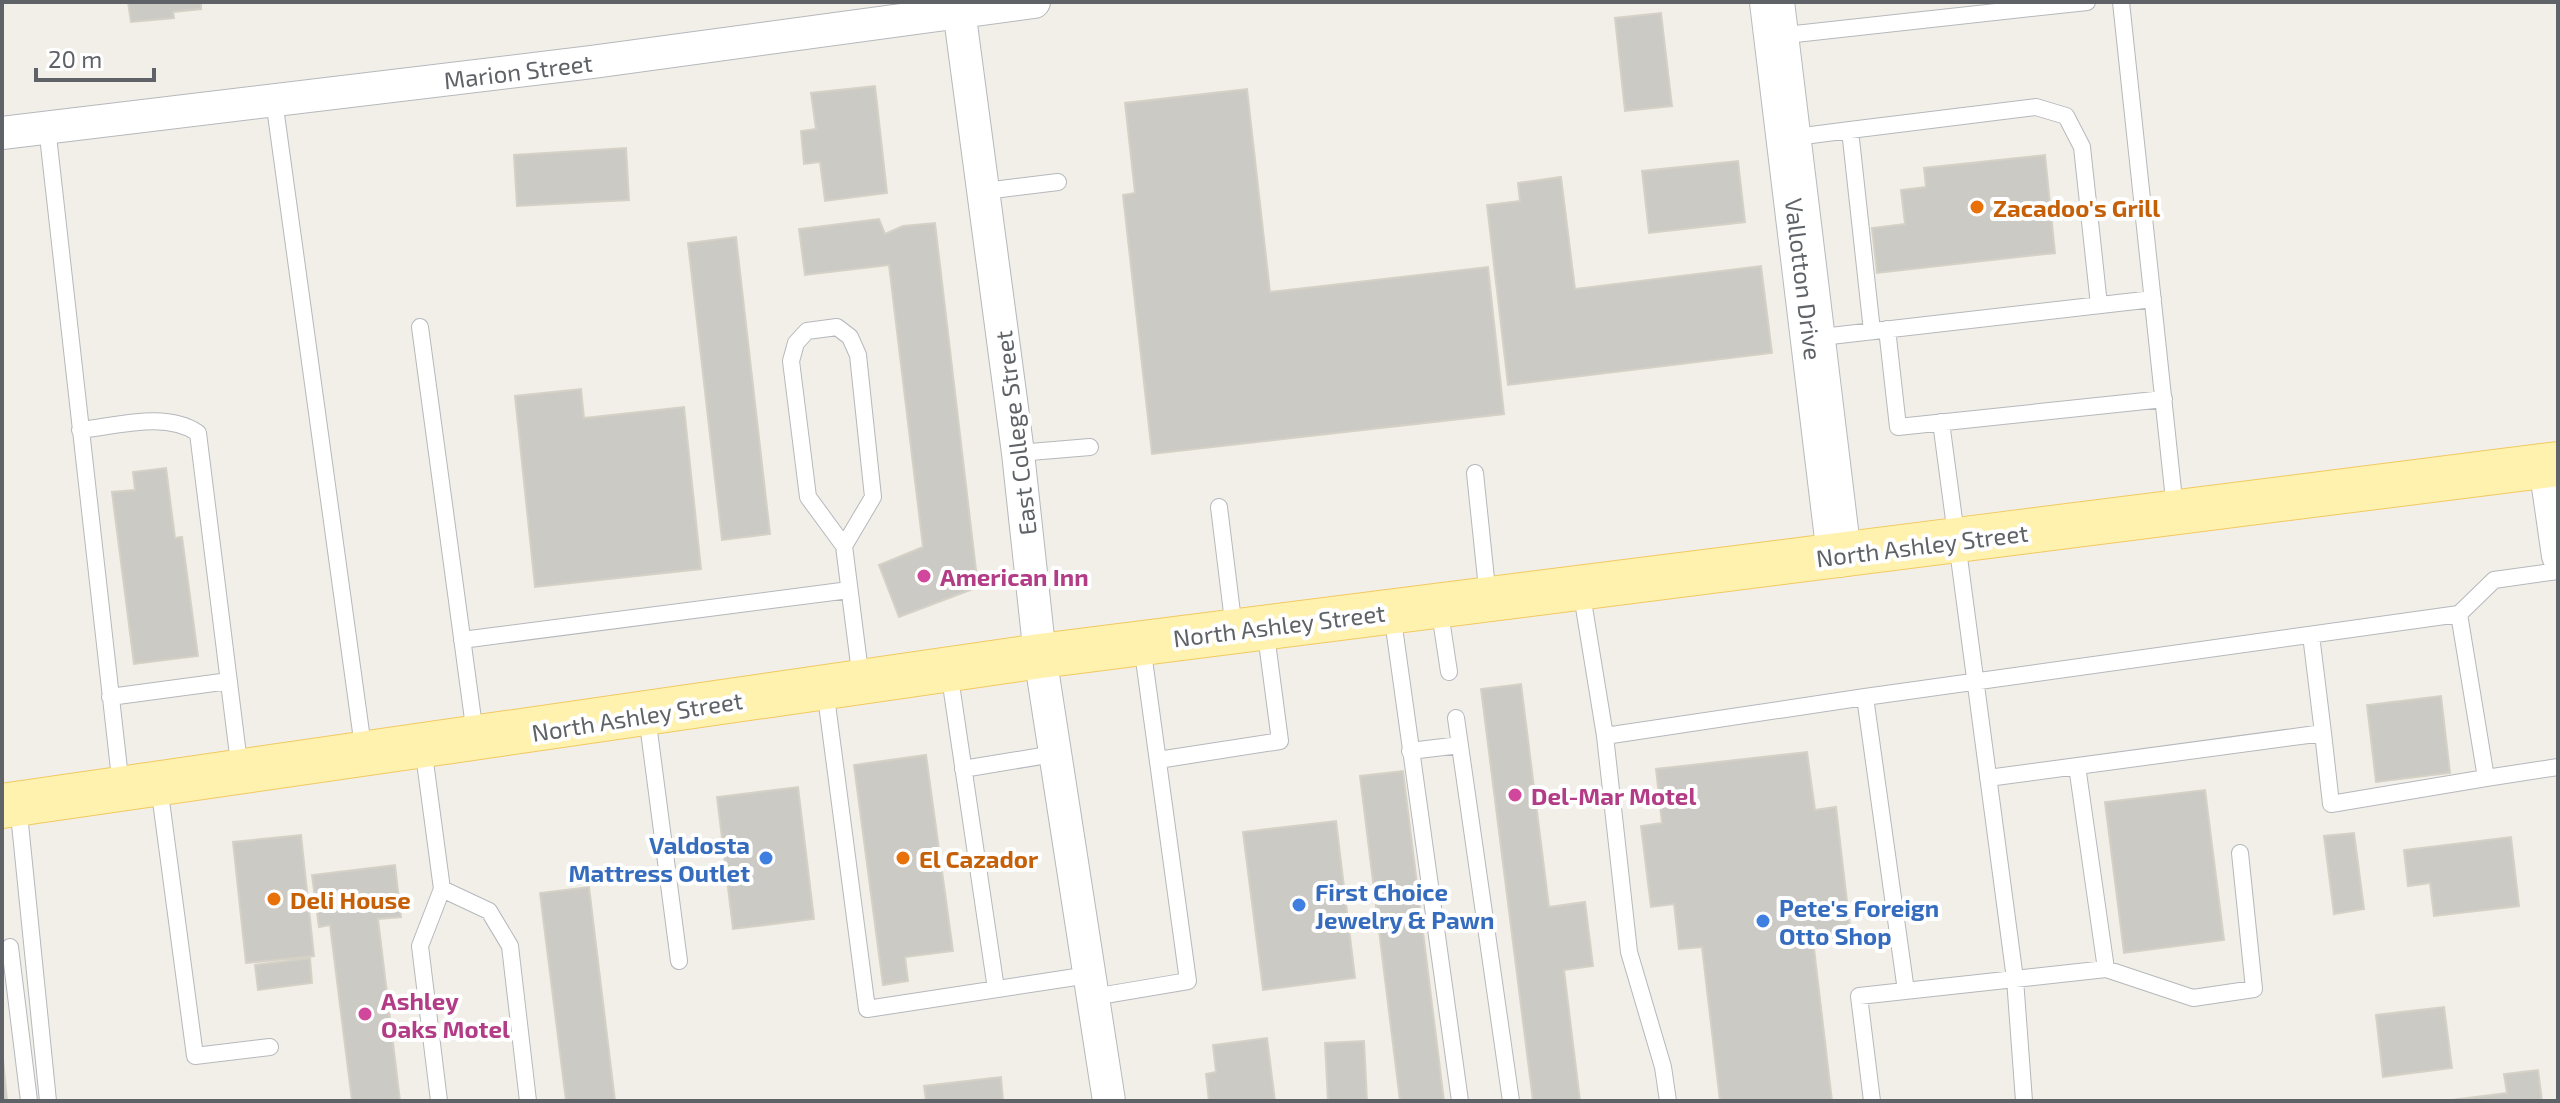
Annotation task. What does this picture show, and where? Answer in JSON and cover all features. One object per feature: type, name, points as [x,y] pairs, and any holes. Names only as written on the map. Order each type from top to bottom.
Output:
[{"type":"main road","name":"North Ashley Street","points":[[10,805],[1040,656],[2552,465]]},
{"type":"street","name":"Marion Street","points":[[2,133],[592,62],[959,6],[1034,2]]},
{"type":"street","name":"East College Street","points":[[959,6],[1018,453],[1040,656],[1109,1101]]},
{"type":"street","name":"Vallotton Drive","points":[[1774,19],[1839,555]]},
{"type":"street","points":[[2552,465],[2558,556]]},
{"type":"lane","points":[[1774,19],[2087,2]]},
{"type":"lane","points":[[2121,2],[2176,513]]},
{"type":"lane","points":[[274,100],[364,755]]},
{"type":"lane","points":[[1787,138],[2036,107],[2066,116],[2082,147],[2099,305]]},
{"type":"lane","points":[[47,127],[110,697],[140,786],[195,1056],[270,1047]]},
{"type":"lane","points":[[1850,130],[1898,427],[2164,399]]},
{"type":"lane","points":[[985,191],[1058,182]]},
{"type":"lane","points":[[1812,338],[2153,299]]},
{"type":"lane","points":[[420,327],[476,740]]},
{"type":"lane","points":[[844,546],[873,497],[858,355],[850,337],[837,327],[807,331],[796,343],[791,361],[808,497],[844,546],[849,590],[843,685],[867,1009],[996,989],[1188,981],[1142,643]]},
{"type":"lane","points":[[80,430],[169,421],[185,424],[198,433],[240,772]]},
{"type":"lane","points":[[1941,422],[2015,979],[2024,1101]]},
{"type":"lane","points":[[1018,453],[1090,447]]},
{"type":"lane","points":[[1475,473],[1488,599]]},
{"type":"lane","points":[[1158,760],[1280,741],[1219,507]]},
{"type":"lane","points":[[1605,736],[2459,614],[2494,580],[2558,571]]},
{"type":"lane","points":[[1580,587],[1605,736],[1629,952],[1663,1067],[1668,1101]]},
{"type":"lane","points":[[462,640],[849,590]]},
{"type":"lane","points":[[1438,605],[1449,672]]},
{"type":"lane","points":[[1392,611],[1460,1101]]},
{"type":"lane","points":[[2459,614],[2486,778]]},
{"type":"lane","points":[[2311,635],[2331,804],[2558,767]]},
{"type":"lane","points":[[948,669],[996,989]]},
{"type":"lane","points":[[110,697],[229,681]]},
{"type":"lane","points":[[1865,697],[1906,991]]},
{"type":"lane","points":[[647,714],[679,961]]},
{"type":"lane","points":[[1456,718],[1511,1101]]},
{"type":"lane","points":[[1988,778],[2323,733]]},
{"type":"lane","points":[[1410,751],[1460,745]]},
{"type":"lane","points":[[423,747],[442,889],[420,946],[439,1101]]},
{"type":"lane","points":[[963,769],[1054,754]]},
{"type":"lane","points":[[2077,766],[2106,969]]},
{"type":"lane","points":[[10,805],[32,944],[48,1101]]},
{"type":"lane","points":[[1872,1101],[1859,996],[2106,969],[2193,998],[2254,989],[2240,853]]},
{"type":"lane","points":[[442,889],[489,911],[510,946],[528,1101]]},
{"type":"lane","points":[[29,1101],[6,947],[32,944]]},
{"type":"building","points":[[128,2],[201,2],[201,9],[173,12],[174,18],[131,22]]},
{"type":"building","points":[[1661,13],[1672,106],[1625,111],[1615,18]]},
{"type":"building","points":[[875,86],[887,193],[825,201],[820,162],[804,164],[801,131],[816,129],[811,93]]},
{"type":"building","points":[[1247,89],[1270,292],[1488,267],[1504,414],[1152,454],[1123,195],[1135,193],[1125,103]]},
{"type":"building","points":[[626,148],[629,200],[517,206],[514,155]]},
{"type":"building","name":"Zacadoo's Grill","points":[[2045,155],[2055,253],[1877,273],[1872,228],[1905,224],[1901,190],[1926,187],[1924,168]]},
{"type":"building","points":[[1738,161],[1745,222],[1649,233],[1642,171]]},
{"type":"building","points":[[1561,177],[1575,289],[1761,266],[1772,353],[1508,385],[1487,205],[1520,201],[1518,183]]},
{"type":"building","points":[[879,219],[885,234],[903,226],[935,223],[978,587],[899,617],[879,565],[923,547],[889,265],[805,275],[799,229]]},
{"type":"building","points":[[736,237],[770,534],[722,540],[688,243]]},
{"type":"building","points":[[581,389],[584,418],[684,407],[701,569],[535,587],[515,396]]},
{"type":"building","points":[[166,468],[175,538],[182,537],[198,656],[134,664],[112,492],[135,490],[133,472]]},
{"type":"building","name":"Del-Mar Motel","points":[[1521,684],[1549,907],[1585,902],[1593,966],[1564,970],[1580,1101],[1533,1101],[1481,689]]},
{"type":"building","points":[[2441,696],[2450,773],[2376,782],[2367,705]]},
{"type":"building","name":"Pete's Foreign Otto Shop","points":[[1807,752],[1815,810],[1836,807],[1851,936],[1813,940],[1832,1101],[1720,1101],[1702,947],[1679,949],[1674,904],[1651,907],[1641,826],[1662,823],[1656,769]]},
{"type":"building","name":"El Cazador","points":[[926,755],[953,951],[905,957],[908,981],[883,985],[854,765]]},
{"type":"building","points":[[1403,771],[1444,1101],[1400,1101],[1360,776]]},
{"type":"building","name":"Valdosta Mattress Outlet","points":[[798,787],[814,919],[733,929],[717,797]]},
{"type":"building","points":[[2205,790],[2224,940],[2124,953],[2105,802]]},
{"type":"building","name":"First Choice Jewelry & Pawn","points":[[1336,821],[1355,978],[1263,990],[1243,832]]},
{"type":"building","points":[[2354,833],[2364,909],[2334,914],[2324,836]]},
{"type":"building","name":"Deli House","points":[[301,835],[314,956],[246,963],[233,842]]},
{"type":"building","points":[[2511,837],[2519,906],[2434,916],[2430,883],[2408,886],[2404,850]]},
{"type":"building","name":"Ashley Oaks Motel","points":[[395,865],[401,917],[378,919],[400,1101],[352,1101],[330,925],[319,927],[312,875]]},
{"type":"building","name":"Ashley Oaks Motel","points":[[589,887],[615,1101],[566,1101],[540,893]]},
{"type":"building","points":[[310,958],[312,983],[258,990],[255,965]]},
{"type":"building","points":[[2444,1007],[2452,1068],[2383,1077],[2376,1015]]},
{"type":"building","points":[[1267,1038],[1275,1101],[1209,1101],[1206,1074],[1216,1072],[1213,1045]]},
{"type":"building","points":[[1364,1041],[1367,1101],[1328,1101],[1325,1043]]},
{"type":"building","points":[[2,1049],[7,1101],[2,1101]]},
{"type":"building","points":[[2538,1070],[2542,1101],[2444,1101],[2507,1093],[2504,1074]]},
{"type":"building","points":[[1001,1077],[1003,1101],[926,1101],[924,1086]]},
{"type":"place","name":"Zacadoo's Grill","points":[[1977,207]]},
{"type":"place","name":"American Inn","points":[[924,576]]},
{"type":"place","name":"Del-Mar Motel","points":[[1515,795]]},
{"type":"place","name":"Valdosta Mattress Outlet","points":[[766,858]]},
{"type":"place","name":"El Cazador","points":[[903,858]]},
{"type":"place","name":"Deli House","points":[[274,899]]},
{"type":"place","name":"First Choice Jewelry & Pawn","points":[[1299,905]]},
{"type":"place","name":"Pete's Foreign Otto Shop","points":[[1763,921]]},
{"type":"place","name":"Ashley Oaks Motel","points":[[365,1014]]}]
